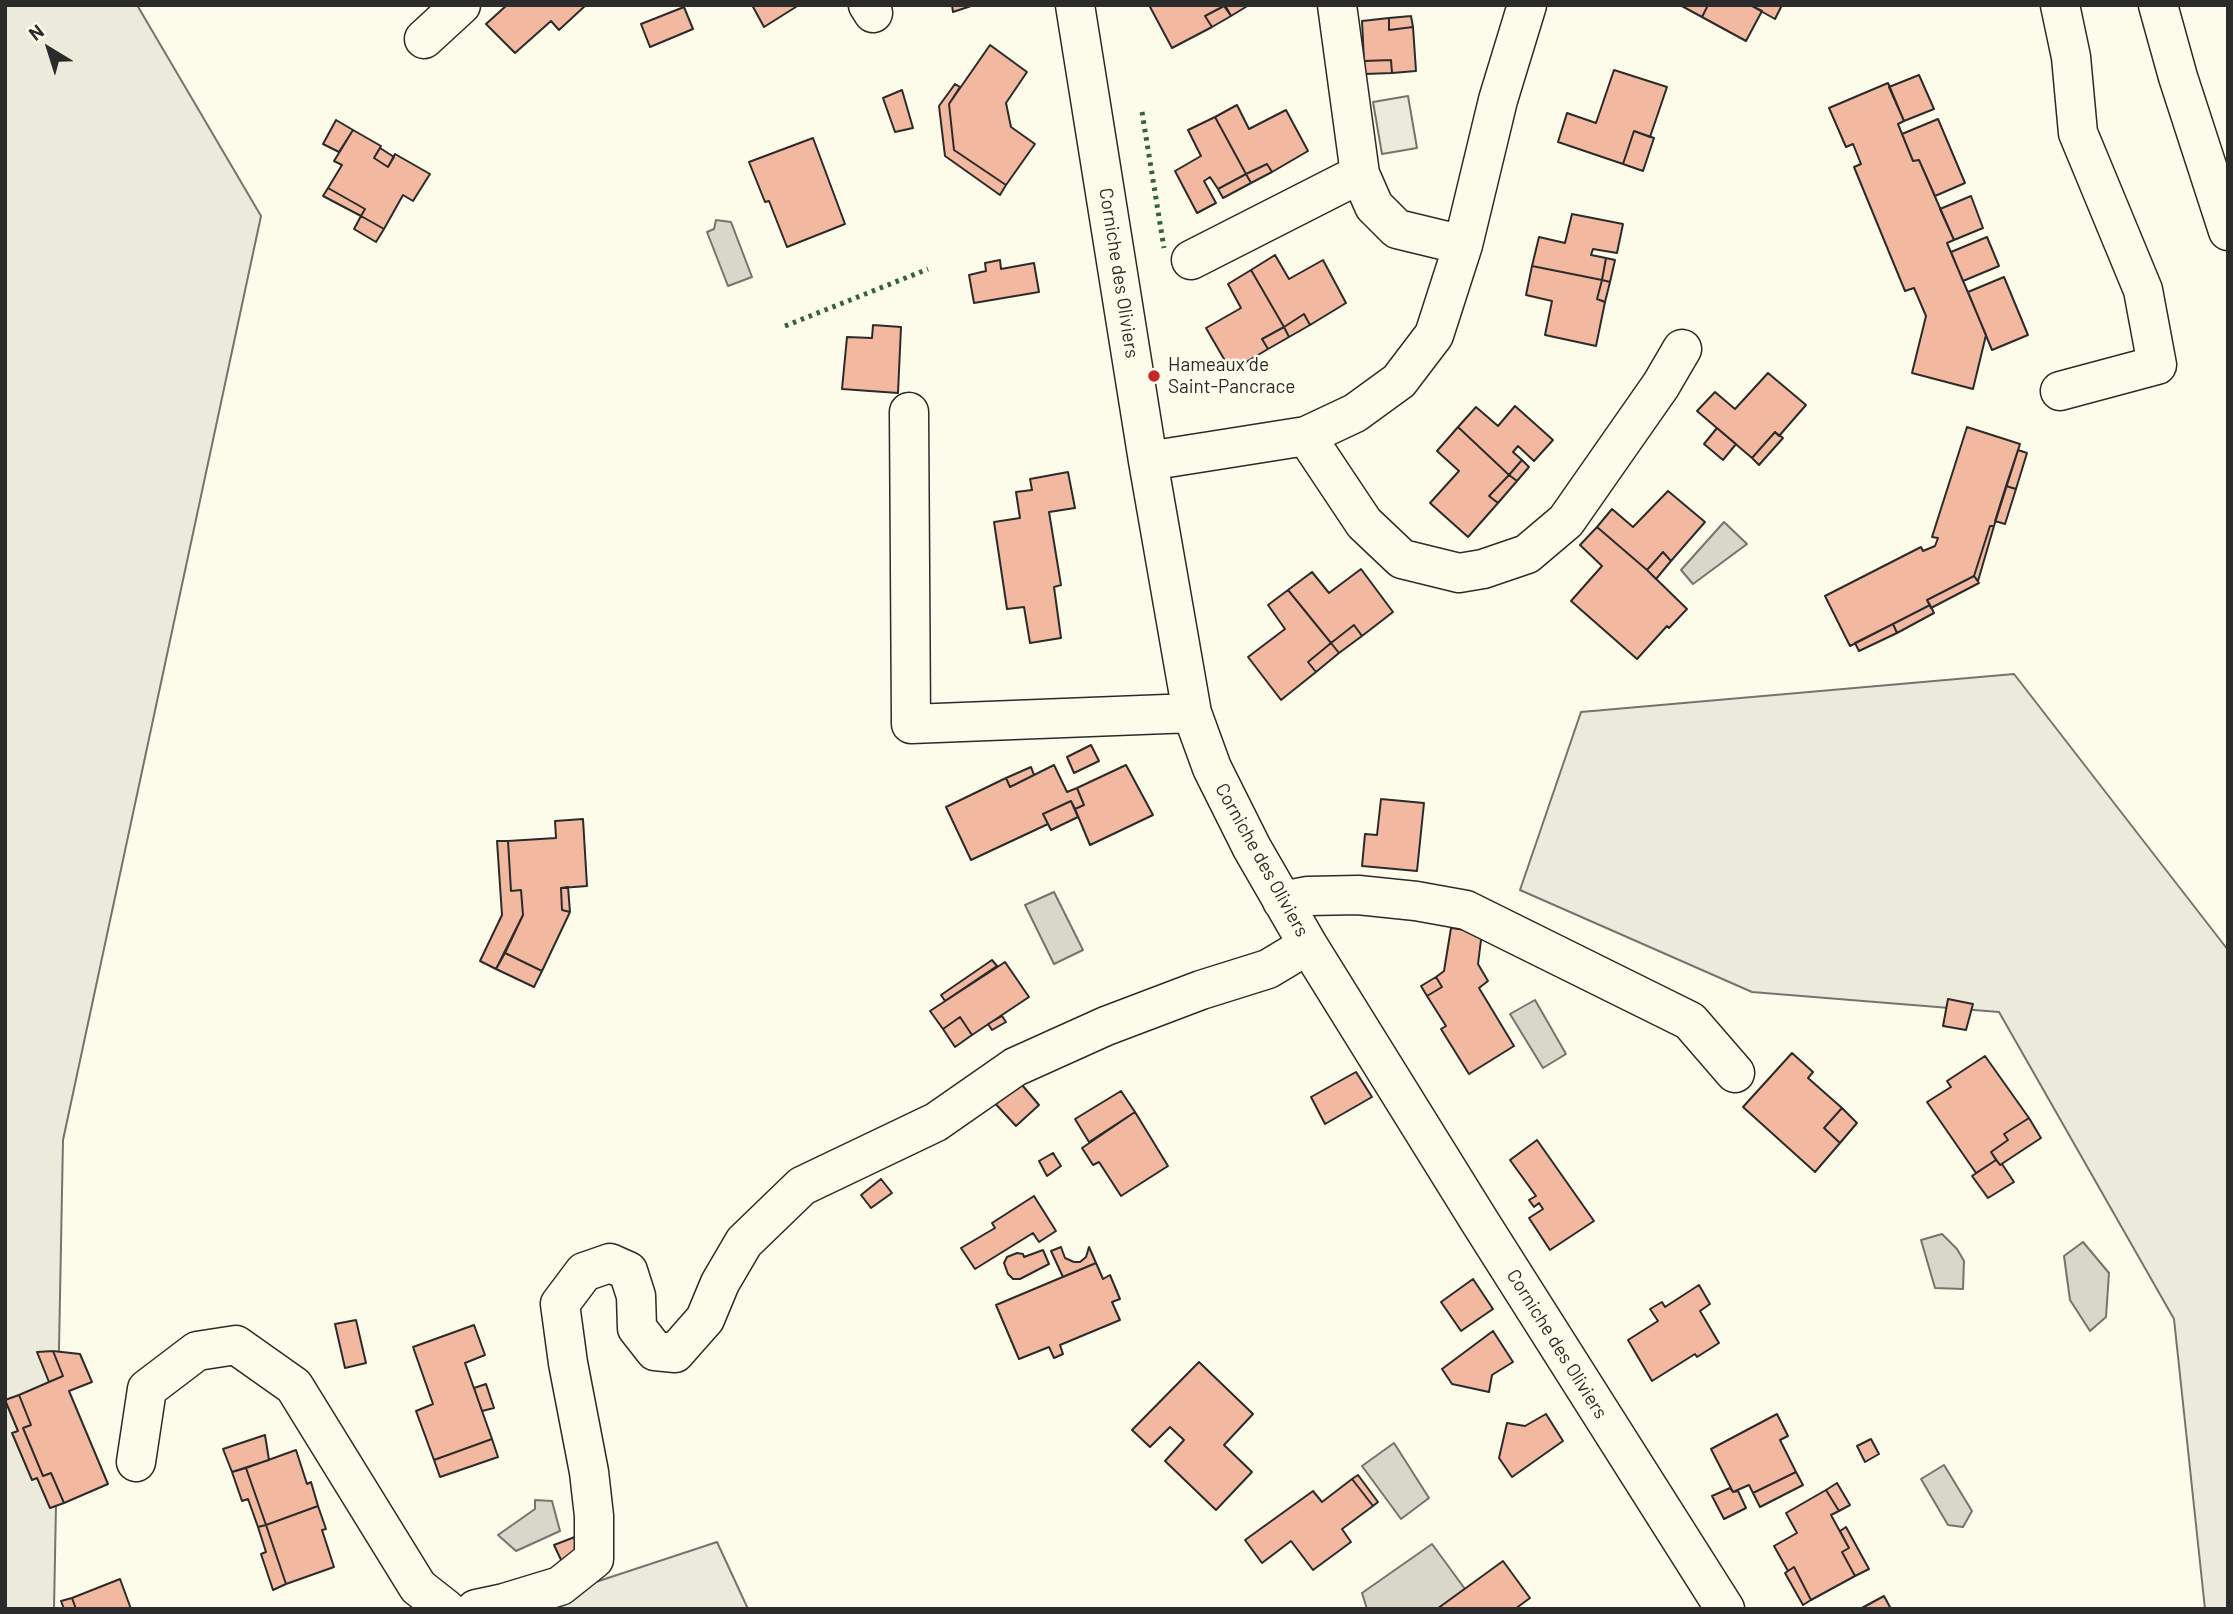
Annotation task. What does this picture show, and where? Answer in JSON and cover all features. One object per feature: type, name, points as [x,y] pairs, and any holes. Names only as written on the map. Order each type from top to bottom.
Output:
[{"type":"street","points":[[424,39],[461,5]]},
{"type":"street","name":"Corniche des Oliviers","points":[[1075,5],[1147,461],[1192,713],[1212,768],[1228,804],[1308,945],[1725,1609]]},
{"type":"street","points":[[1337,5],[1360,174],[1374,206],[1397,229],[1463,244]]},
{"type":"street","points":[[1147,461],[1306,436],[1354,413],[1399,381],[1434,335],[1463,244],[1498,100],[1527,5]]},
{"type":"street","points":[[2060,5],[2071,57],[2078,133],[2143,290],[2157,365],[2060,390]]},
{"type":"street","points":[[2158,5],[2178,77],[2228,231]]},
{"type":"street","points":[[1191,260],[1360,174]]},
{"type":"street","points":[[1306,436],[1364,523],[1402,559],[1459,573],[1483,569],[1527,554],[1566,521],[1661,385],[1682,349]]},
{"type":"street","points":[[909,412],[911,724],[1192,713]]},
{"type":"street","points":[[1282,901],[1308,896],[1358,895],[1466,909],[1690,1021],[1735,1073]]},
{"type":"street","points":[[476,1609],[560,1586],[594,1559],[594,1516],[590,1483],[560,1304],[584,1272],[610,1263],[628,1271],[636,1296],[637,1328],[654,1351],[675,1353],[705,1319],[720,1283],[744,1242],[802,1186],[936,1122],[1016,1067],[1106,1026],[1201,990],[1268,969],[1308,945]]},
{"type":"street","points":[[136,1462],[147,1389],[197,1351],[236,1345],[294,1387],[418,1587],[446,1609]]},
{"type":"shaded area","points":[[5,5],[137,5],[261,216],[63,1140],[54,1609],[5,1609]]},
{"type":"shaded area","points":[[1408,96],[1417,148],[1382,154],[1373,102]]},
{"type":"shaded area","points":[[716,220],[731,222],[752,277],[728,286],[707,232],[714,229]]},
{"type":"shaded area","points":[[1724,522],[1747,544],[1693,584],[1681,570]]},
{"type":"shaded area","points":[[2014,674],[2228,950],[2228,1609],[2205,1609],[2174,1319],[1999,1012],[1752,992],[1520,890],[1581,712]]},
{"type":"shaded area","points":[[1054,892],[1083,950],[1054,964],[1025,905]]},
{"type":"shaded area","points":[[1535,1000],[1566,1054],[1543,1068],[1510,1014]]},
{"type":"shaded area","points":[[1942,1234],[1957,1249],[1964,1261],[1963,1289],[1935,1288],[1921,1240]]},
{"type":"shaded area","points":[[2083,1242],[2109,1273],[2106,1317],[2090,1331],[2070,1300],[2064,1256]]},
{"type":"shaded area","points":[[1394,1443],[1429,1498],[1401,1519],[1362,1466]]},
{"type":"shaded area","points":[[1944,1465],[1972,1511],[1963,1527],[1948,1525],[1921,1479]]},
{"type":"shaded area","points":[[535,1500],[552,1501],[560,1531],[516,1551],[498,1535],[535,1509]]},
{"type":"shaded area","points":[[717,1542],[748,1609],[514,1609]]},
{"type":"shaded area","points":[[1432,1544],[1465,1589],[1437,1609],[1367,1609],[1362,1593]]},
{"type":"building","points":[[507,5],[586,5],[559,30],[551,21],[515,53],[486,24]]},
{"type":"building","points":[[752,5],[799,5],[764,27]]},
{"type":"building","points":[[952,5],[974,5],[953,12]]},
{"type":"building","points":[[1149,5],[1224,6],[1205,16],[1212,27],[1172,48]]},
{"type":"building","points":[[1225,5],[1249,5],[1231,16]]},
{"type":"building","points":[[1680,5],[1708,5],[1702,17]]},
{"type":"building","points":[[1708,5],[1750,5],[1762,11],[1746,41],[1702,17]]},
{"type":"building","points":[[1750,5],[1782,5],[1775,19]]},
{"type":"building","points":[[1224,6],[1231,16],[1212,27],[1205,16]]},
{"type":"building","points":[[684,7],[693,29],[650,47],[641,24]]},
{"type":"building","points":[[1411,16],[1413,27],[1389,30],[1389,18]]},
{"type":"building","points":[[1389,18],[1389,30],[1413,27],[1416,71],[1392,73],[1391,60],[1364,61],[1362,21]]},
{"type":"building","points":[[990,45],[1027,72],[1006,103],[1011,127],[1035,144],[1006,185],[954,150],[949,104]]},
{"type":"building","points":[[1391,60],[1392,73],[1365,74],[1364,61]]},
{"type":"building","points":[[1614,70],[1667,87],[1650,137],[1634,131],[1623,164],[1558,142],[1567,113],[1596,123]]},
{"type":"building","points":[[1919,75],[1934,109],[1904,121],[1889,87]]},
{"type":"building","points":[[1888,83],[1904,121],[1898,124],[1913,161],[1919,160],[1954,240],[1947,243],[1986,335],[1973,389],[1912,373],[1926,316],[1914,288],[1905,291],[1854,167],[1861,164],[1853,144],[1846,147],[1829,108]]},
{"type":"building","points":[[955,84],[960,87],[949,104],[954,150],[1006,185],[1000,195],[945,156],[939,106]]},
{"type":"building","points":[[902,90],[913,128],[895,132],[883,98]]},
{"type":"building","points":[[1237,105],[1249,129],[1286,110],[1308,151],[1272,172],[1267,164],[1246,174],[1215,117]]},
{"type":"building","points":[[1215,117],[1246,174],[1218,189],[1210,177],[1204,181],[1216,203],[1197,213],[1175,171],[1201,156],[1188,130]]},
{"type":"building","points":[[1938,119],[1965,183],[1935,196],[1919,160],[1913,161],[1902,134]]},
{"type":"building","points":[[336,120],[353,130],[339,152],[323,144]]},
{"type":"building","points":[[353,130],[381,146],[374,158],[388,167],[395,154],[430,174],[413,201],[403,195],[384,229],[361,216],[365,209],[328,188],[342,165],[334,161]]},
{"type":"building","points":[[1634,131],[1654,138],[1643,171],[1623,164]]},
{"type":"building","points":[[813,138],[845,224],[787,247],[769,201],[765,202],[749,162]]},
{"type":"building","points":[[380,148],[394,157],[388,167],[374,158]]},
{"type":"building","points":[[1267,164],[1272,172],[1251,183],[1246,174]]},
{"type":"building","points":[[1246,174],[1251,183],[1223,198],[1218,189]]},
{"type":"building","points":[[328,188],[365,209],[361,216],[323,196]]},
{"type":"building","points":[[1971,196],[1983,228],[1954,240],[1940,209]]},
{"type":"building","points":[[1572,214],[1623,224],[1617,253],[1593,249],[1591,255],[1606,258],[1602,280],[1532,266],[1539,237],[1565,243]]},
{"type":"building","points":[[361,216],[384,229],[376,242],[354,229]]},
{"type":"building","points":[[1987,237],[1999,266],[1963,281],[1951,252]]},
{"type":"building","points":[[1275,255],[1289,279],[1323,260],[1346,303],[1310,325],[1304,314],[1284,327],[1251,270]]},
{"type":"building","points":[[1606,258],[1615,260],[1610,282],[1602,280]]},
{"type":"building","points":[[1000,260],[1001,269],[1034,263],[1039,292],[974,303],[969,275],[986,271],[985,263]]},
{"type":"building","points":[[1532,266],[1602,280],[1597,299],[1605,302],[1596,346],[1545,335],[1552,301],[1526,295]]},
{"type":"building","points":[[1251,270],[1284,327],[1262,339],[1268,349],[1231,371],[1206,328],[1241,308],[1228,284]]},
{"type":"building","points":[[2004,277],[2028,335],[1992,350],[1968,292]]},
{"type":"building","points":[[1602,280],[1610,282],[1605,302],[1597,299]]},
{"type":"building","points":[[1304,314],[1310,325],[1289,337],[1284,327]]},
{"type":"building","points":[[873,325],[901,327],[898,393],[842,389],[847,337],[872,338]]},
{"type":"building","points":[[1284,327],[1289,337],[1268,349],[1262,339]]},
{"type":"building","points":[[1768,373],[1806,405],[1779,436],[1775,432],[1752,458],[1697,411],[1715,392],[1735,409]]},
{"type":"building","points":[[1515,406],[1553,440],[1534,461],[1518,446],[1513,452],[1522,460],[1509,475],[1458,427],[1476,407],[1498,426]]},
{"type":"building","points":[[1458,427],[1509,475],[1489,496],[1498,503],[1468,537],[1430,503],[1459,471],[1437,451]]},
{"type":"building","points":[[1967,427],[2020,444],[1994,526],[1990,526],[1974,576],[1927,600],[1930,605],[1850,646],[1825,596],[1921,547],[1923,551],[1935,546],[1938,538],[1932,537]]},
{"type":"building","points":[[1717,428],[1736,444],[1723,460],[1704,444]]},
{"type":"building","points":[[1775,432],[1783,438],[1759,465],[1752,458]]},
{"type":"building","points":[[2018,450],[2027,453],[2016,489],[2006,486]]},
{"type":"building","points":[[1522,460],[1529,467],[1517,481],[1509,475]]},
{"type":"building","points":[[1068,472],[1075,508],[1049,512],[1061,585],[1054,587],[1061,638],[1030,643],[1024,607],[1007,609],[994,522],[1020,518],[1016,492],[1032,490],[1030,479]]},
{"type":"building","points":[[1509,475],[1517,481],[1498,503],[1489,496]]},
{"type":"building","points":[[2006,486],[2016,489],[2005,524],[1995,521]]},
{"type":"building","points":[[1668,491],[1705,522],[1671,561],[1663,552],[1647,570],[1597,527],[1612,509],[1633,527]]},
{"type":"building","points":[[1990,526],[1994,526],[1978,581],[1974,576]]},
{"type":"building","points":[[1597,527],[1687,609],[1669,628],[1667,626],[1637,659],[1571,601],[1602,566],[1580,545]]},
{"type":"building","points":[[1663,552],[1671,561],[1656,579],[1647,570]]},
{"type":"building","points":[[1361,569],[1393,612],[1362,636],[1354,625],[1331,643],[1288,590],[1312,572],[1329,593]]},
{"type":"building","points":[[1974,576],[1979,583],[1931,608],[1927,600]]},
{"type":"building","points":[[1288,590],[1331,643],[1308,662],[1316,672],[1281,700],[1248,657],[1285,629],[1268,605]]},
{"type":"building","points":[[1930,605],[1934,613],[1897,633],[1893,624]]},
{"type":"building","points":[[1893,624],[1897,633],[1859,651],[1855,643]]},
{"type":"building","points":[[1354,625],[1362,636],[1339,653],[1331,643]]},
{"type":"building","points":[[1331,643],[1339,653],[1316,672],[1308,662]]},
{"type":"building","points":[[1091,745],[1099,761],[1074,773],[1067,757]]},
{"type":"building","points":[[1054,765],[1067,792],[1077,788],[1084,805],[1075,809],[1071,801],[1043,814],[1048,824],[971,860],[946,807],[1006,778],[1010,787]]},
{"type":"building","points":[[1126,765],[1153,815],[1090,845],[1075,809],[1084,805],[1077,788]]},
{"type":"building","points":[[1031,767],[1034,775],[1010,787],[1006,778]]},
{"type":"building","points":[[1381,799],[1424,803],[1417,871],[1362,866],[1365,834],[1377,835]]},
{"type":"building","points":[[1071,801],[1078,817],[1051,830],[1043,814]]},
{"type":"building","points":[[583,819],[587,886],[561,888],[562,910],[570,912],[542,971],[505,953],[523,915],[521,890],[511,891],[508,841],[556,838],[555,821]]},
{"type":"building","points":[[497,841],[508,841],[511,891],[521,890],[523,915],[496,969],[480,961],[502,915]]},
{"type":"building","points":[[568,887],[570,912],[562,910],[561,888]]},
{"type":"building","points":[[1451,928],[1482,932],[1478,964],[1488,981],[1479,988],[1514,1046],[1469,1074],[1441,1029],[1446,1026],[1427,996],[1442,987],[1436,977],[1444,971]]},
{"type":"building","points":[[505,953],[542,971],[534,987],[496,969]]},
{"type":"building","points":[[992,960],[997,966],[945,1001],[941,995]]},
{"type":"building","points":[[1005,962],[1029,997],[972,1035],[960,1017],[943,1029],[930,1011]]},
{"type":"building","points":[[1436,977],[1442,987],[1427,996],[1421,986]]},
{"type":"building","points":[[1948,999],[1973,1004],[1966,1030],[1943,1026]]},
{"type":"building","points":[[1002,1016],[1006,1022],[992,1030],[988,1024]]},
{"type":"building","points":[[960,1017],[972,1035],[955,1047],[943,1029]]},
{"type":"building","points":[[1792,1053],[1813,1072],[1808,1078],[1842,1108],[1824,1128],[1840,1143],[1815,1172],[1743,1107]]},
{"type":"building","points":[[1985,1056],[2029,1118],[2004,1134],[2008,1140],[1991,1152],[1996,1160],[1976,1173],[1927,1102],[1951,1087],[1947,1081]]},
{"type":"building","points":[[1356,1072],[1372,1097],[1325,1124],[1311,1097]]},
{"type":"building","points":[[1017,1079],[1039,1105],[1016,1126],[992,1100]]},
{"type":"building","points":[[1121,1091],[1135,1112],[1089,1142],[1075,1119]]},
{"type":"building","points":[[1842,1108],[1857,1123],[1840,1143],[1824,1128]]},
{"type":"building","points":[[1135,1112],[1168,1166],[1121,1196],[1099,1162],[1093,1165],[1082,1148]]},
{"type":"building","points":[[2029,1118],[2041,1138],[2000,1165],[1991,1152],[2008,1140],[2004,1134]]},
{"type":"building","points":[[1537,1140],[1594,1221],[1550,1250],[1529,1218],[1543,1209],[1539,1203],[1534,1207],[1529,1200],[1536,1196],[1510,1160]]},
{"type":"building","points":[[1053,1153],[1061,1166],[1047,1176],[1039,1161]]},
{"type":"building","points":[[1996,1160],[2002,1164],[2014,1182],[1988,1198],[1972,1176]]},
{"type":"building","points":[[881,1179],[892,1193],[871,1208],[861,1195]]},
{"type":"building","points":[[1034,1196],[1056,1231],[1039,1242],[1033,1233],[975,1269],[961,1248],[995,1228],[992,1223]]},
{"type":"building","points":[[1061,1247],[1065,1258],[1080,1262],[1086,1257],[1089,1247],[1096,1263],[1063,1277],[1051,1251]]},
{"type":"building","points":[[1043,1250],[1049,1264],[1020,1279],[1013,1279],[1008,1274],[1004,1263],[1007,1257],[1017,1253],[1023,1254],[1024,1257]]},
{"type":"building","points":[[1096,1263],[1103,1279],[1110,1275],[1120,1299],[1112,1302],[1120,1320],[1060,1345],[1063,1354],[1054,1358],[1049,1347],[1019,1359],[996,1305]]},
{"type":"building","points":[[1473,1279],[1493,1309],[1461,1331],[1441,1302]]},
{"type":"building","points":[[1699,1285],[1710,1304],[1700,1311],[1719,1343],[1697,1357],[1695,1354],[1652,1381],[1628,1340],[1658,1321],[1650,1309],[1662,1302],[1665,1307]]},
{"type":"building","points":[[356,1320],[366,1363],[345,1368],[335,1324]]},
{"type":"building","points":[[474,1325],[485,1355],[465,1363],[492,1439],[434,1460],[416,1411],[433,1404],[413,1347]]},
{"type":"building","points":[[1493,1331],[1513,1362],[1492,1375],[1489,1392],[1452,1384],[1442,1369]]},
{"type":"building","points":[[53,1351],[80,1354],[92,1382],[69,1391],[108,1484],[64,1503],[51,1473],[43,1476],[23,1428],[31,1425],[19,1395],[63,1376]]},
{"type":"building","points":[[53,1351],[63,1376],[49,1382],[37,1352]]},
{"type":"building","points":[[1199,1362],[1253,1414],[1224,1445],[1252,1472],[1216,1510],[1165,1461],[1184,1440],[1170,1427],[1150,1447],[1132,1430]]},
{"type":"building","points":[[486,1384],[494,1408],[482,1411],[474,1388]]},
{"type":"building","points":[[19,1395],[31,1425],[23,1428],[43,1476],[51,1473],[64,1503],[50,1508],[37,1478],[32,1480],[12,1433],[18,1431],[5,1400]]},
{"type":"building","points":[[1546,1414],[1563,1441],[1512,1477],[1499,1458],[1507,1423],[1525,1426]]},
{"type":"building","points":[[1777,1414],[1788,1436],[1780,1440],[1796,1472],[1753,1493],[1749,1485],[1733,1492],[1711,1449]]},
{"type":"building","points":[[265,1435],[269,1460],[232,1472],[223,1449]]},
{"type":"building","points":[[492,1439],[498,1457],[440,1477],[434,1460]]},
{"type":"building","points":[[1871,1439],[1879,1454],[1865,1462],[1857,1446]]},
{"type":"building","points":[[296,1450],[307,1484],[311,1482],[318,1506],[266,1525],[246,1468]]},
{"type":"building","points":[[246,1468],[266,1525],[258,1527],[248,1499],[242,1501],[232,1472]]},
{"type":"building","points":[[1796,1472],[1803,1485],[1760,1507],[1753,1493]]},
{"type":"building","points":[[1358,1475],[1378,1502],[1373,1506],[1352,1479]]},
{"type":"building","points":[[1352,1479],[1373,1506],[1342,1529],[1351,1542],[1313,1570],[1291,1541],[1262,1563],[1245,1540],[1313,1491],[1322,1502]]},
{"type":"building","points":[[1837,1483],[1850,1505],[1839,1511],[1826,1490]]},
{"type":"building","points":[[1730,1488],[1733,1492],[1738,1491],[1746,1508],[1724,1519],[1712,1496]]},
{"type":"building","points":[[1826,1490],[1839,1511],[1831,1515],[1849,1548],[1842,1552],[1855,1576],[1811,1600],[1794,1567],[1788,1571],[1774,1546],[1797,1533],[1786,1513]]},
{"type":"building","points":[[318,1506],[326,1529],[322,1530],[334,1567],[286,1584],[266,1525]]},
{"type":"building","points":[[266,1525],[286,1584],[273,1590],[261,1554],[266,1552],[258,1527]]},
{"type":"building","points":[[1846,1527],[1869,1569],[1855,1576],[1842,1552],[1849,1548],[1840,1531]]},
{"type":"building","points":[[580,1535],[587,1551],[562,1562],[554,1545]]},
{"type":"building","points":[[1503,1561],[1530,1598],[1515,1609],[1437,1609]]},
{"type":"building","points":[[1794,1567],[1811,1600],[1803,1605],[1785,1573]]},
{"type":"building","points":[[120,1579],[131,1609],[76,1609],[72,1598]]},
{"type":"building","points":[[1884,1596],[1891,1609],[1860,1609]]},
{"type":"building","points":[[72,1598],[76,1609],[64,1609],[61,1601]]},
{"type":"hedge","points":[[1142,112],[1164,248]]},
{"type":"hedge","points":[[785,326],[928,269]]},
{"type":"place","name":"Hameaux de Saint-Pancrace","points":[[1154,376]]}]
